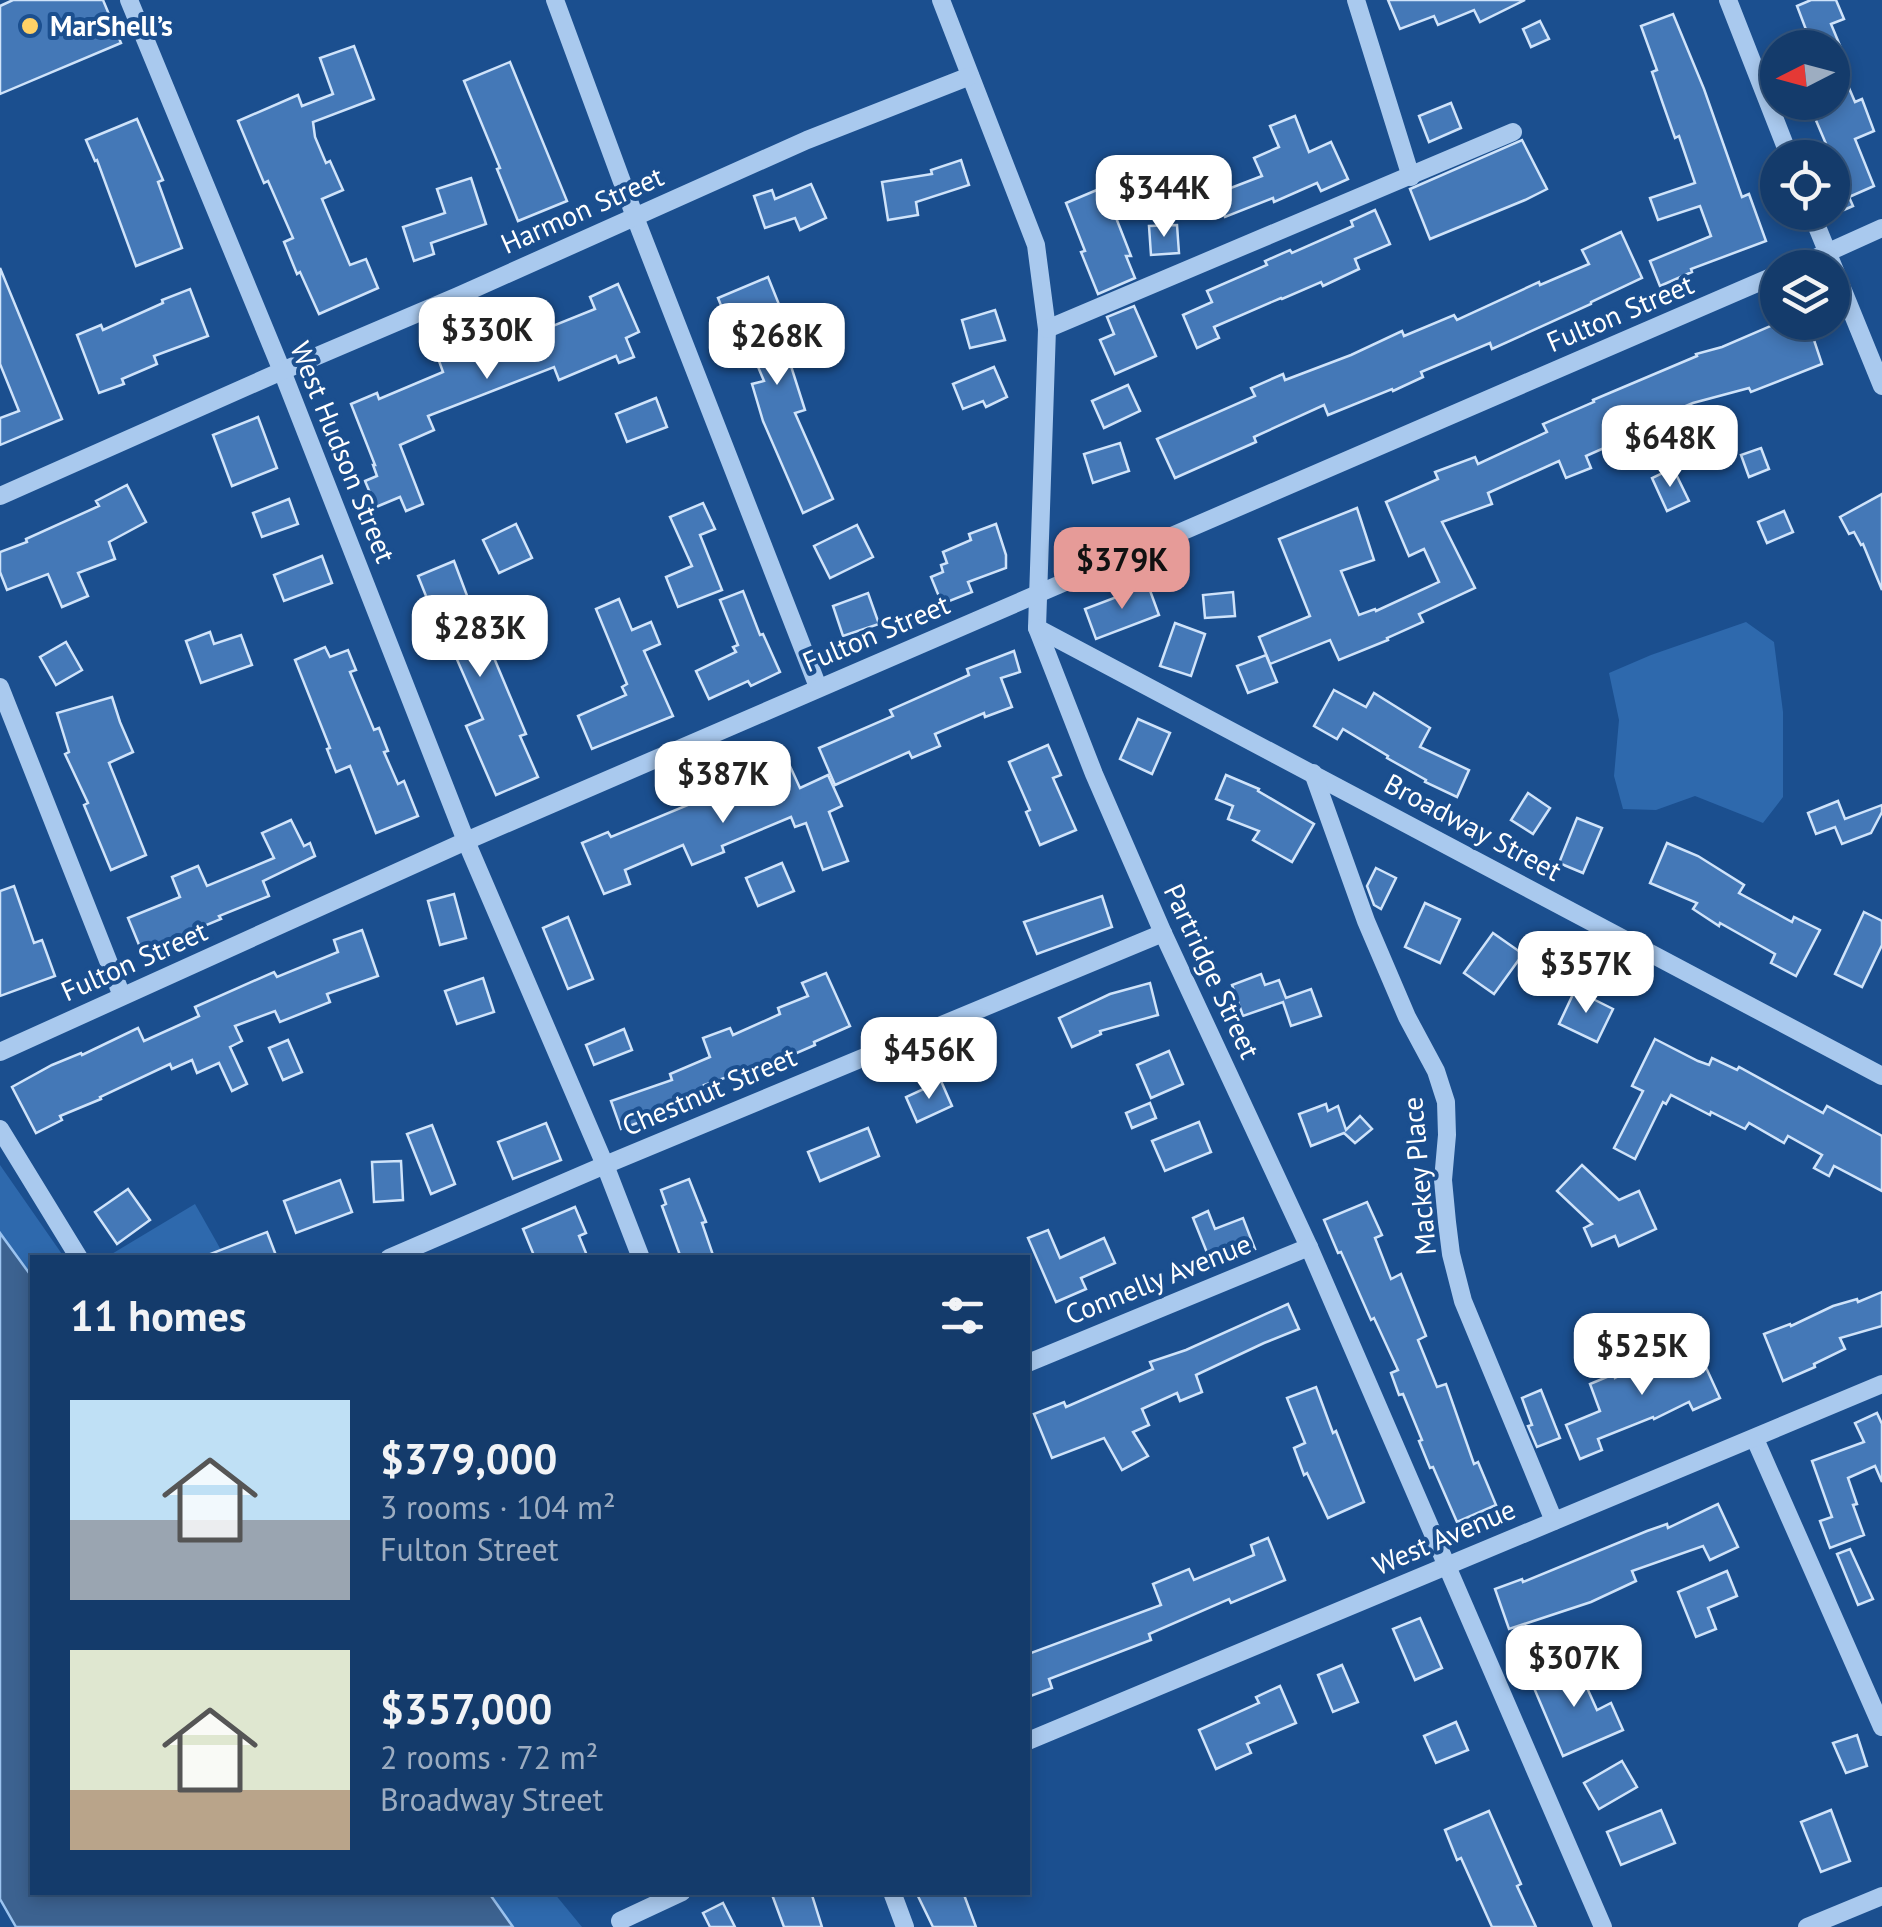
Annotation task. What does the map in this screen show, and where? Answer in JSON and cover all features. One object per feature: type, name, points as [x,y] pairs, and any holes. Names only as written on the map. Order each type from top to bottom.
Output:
[{"type":"street","name":"West Hudson Street","points":[[129,0],[282,371],[466,841],[641,1255]]},
{"type":"street","points":[[555,0],[818,687]]},
{"type":"street","name":"Partridge Street","points":[[940,0],[1036,245],[1047,328],[1037,628],[1094,774],[1163,933],[1309,1247],[1603,1927]]},
{"type":"street","points":[[1356,0],[1411,177]]},
{"type":"street","points":[[1728,0],[1783,140]]},
{"type":"street","name":"Harmon Street","points":[[0,496],[807,140],[970,76]]},
{"type":"street","points":[[1047,328],[1513,132]]},
{"type":"street","points":[[1832,250],[1882,228]]},
{"type":"street","name":"Fulton Street","points":[[0,1052],[466,841],[1760,282]]},
{"type":"street","points":[[1850,308],[1882,386]]},
{"type":"street","name":"Broadway Street","points":[[1037,628],[1882,1076]]},
{"type":"street","points":[[0,687],[122,996]]},
{"type":"street","name":"Mackey Place","points":[[1313,773],[1366,921],[1436,1071],[1446,1102],[1443,1180],[1451,1254],[1463,1302],[1554,1520]]},
{"type":"street","name":"Chestnut Street","points":[[396,1255],[1163,933]]},
{"type":"street","points":[[0,1128],[77,1255]]},
{"type":"street","name":"Connelly Avenue","points":[[1030,1362],[1309,1247]]},
{"type":"street","name":"West Avenue","points":[[1030,1740],[1882,1384]]},
{"type":"street","points":[[1755,1439],[1882,1727]]},
{"type":"street","points":[[620,1921],[676,1895]]},
{"type":"street","points":[[893,1895],[905,1927]]},
{"type":"street","points":[[1807,1927],[1882,1896]]},
{"type":"shaded area","points":[[1746,622],[1774,642],[1783,712],[1783,797],[1763,823],[1695,796],[1656,810],[1623,809],[1614,776],[1619,720],[1609,673]]},
{"type":"shaded area","points":[[0,1165],[63,1255],[30,1255],[30,1274],[0,1233]]},
{"type":"shaded area","points":[[195,1204],[224,1255],[110,1255]]},
{"type":"shaded area","points":[[0,1233],[30,1274],[30,1895],[490,1895],[513,1927],[16,1927],[0,1899]]},
{"type":"shaded area","points":[[490,1895],[556,1895],[582,1927],[513,1927]]},
{"type":"building","points":[[13,0],[103,0],[121,43],[0,94],[0,6]]},
{"type":"building","points":[[1388,0],[1525,0],[1480,22],[1474,10],[1438,25],[1434,16],[1400,29]]},
{"type":"building","points":[[1811,0],[1836,0],[1844,19],[1831,24],[1834,30],[1806,30],[1797,6]]},
{"type":"building","points":[[1673,14],[1742,197],[1749,194],[1766,241],[1691,269],[1692,272],[1660,286],[1650,261],[1711,236],[1700,206],[1658,220],[1650,198],[1695,183],[1663,104],[1652,72],[1657,70],[1641,26]]},
{"type":"building","points":[[1540,21],[1549,39],[1531,47],[1523,29]]},
{"type":"building","points":[[354,46],[374,99],[313,122],[326,163],[330,161],[343,190],[322,199],[350,265],[366,259],[378,288],[319,314],[284,242],[293,238],[238,121],[298,95],[302,106],[333,94],[320,58]]},
{"type":"building","points":[[510,62],[567,201],[518,221],[464,81]]},
{"type":"building","points":[[1850,90],[1855,102],[1862,99],[1874,131],[1855,139],[1874,186],[1850,197],[1850,140],[1824,140],[1816,120],[1850,120]]},
{"type":"building","points":[[1451,103],[1461,128],[1429,142],[1419,116]]},
{"type":"building","points":[[1295,116],[1309,152],[1331,142],[1348,179],[1321,191],[1317,183],[1225,217],[1215,194],[1262,176],[1254,158],[1279,147],[1270,126]]},
{"type":"building","points":[[137,119],[163,180],[158,182],[182,248],[136,266],[86,140]]},
{"type":"building","points":[[1522,140],[1547,189],[1430,239],[1410,189]]},
{"type":"building","points":[[961,160],[969,185],[916,202],[918,215],[888,220],[882,182],[932,174],[931,170]]},
{"type":"building","points":[[471,178],[486,224],[431,243],[434,254],[414,261],[403,227],[445,213],[437,189]]},
{"type":"building","points":[[811,184],[826,218],[800,230],[795,218],[765,228],[754,196],[772,190],[775,199]]},
{"type":"building","points":[[1104,187],[1131,256],[1126,256],[1135,278],[1098,294],[1066,203]]},
{"type":"building","points":[[1375,210],[1390,244],[1355,259],[1359,269],[1214,327],[1219,338],[1197,348],[1183,315],[1212,302],[1207,291],[1267,265],[1265,261],[1353,226],[1351,221]]},
{"type":"building","points":[[1177,225],[1179,253],[1151,255],[1149,226]]},
{"type":"building","points":[[1621,232],[1642,278],[1492,349],[1490,343],[1421,372],[1423,377],[1393,391],[1328,415],[1324,405],[1254,437],[1256,442],[1175,478],[1157,439],[1255,396],[1251,388],[1283,374],[1285,380],[1402,331],[1404,336],[1454,315],[1457,320],[1589,264],[1582,250]]},
{"type":"building","points":[[0,268],[62,419],[0,445],[0,418],[19,411],[0,364]]},
{"type":"building","points":[[768,277],[780,307],[775,309],[796,361],[790,363],[805,410],[795,413],[833,499],[803,513],[763,421],[752,384],[764,381],[740,324],[730,328],[718,298]]},
{"type":"building","points":[[618,284],[639,332],[626,338],[634,357],[619,363],[616,356],[559,380],[554,367],[428,416],[434,430],[400,445],[423,504],[406,511],[400,497],[376,507],[365,481],[377,476],[375,465],[351,404],[377,393],[379,399],[443,372],[439,361],[495,338],[490,326],[524,312],[533,334],[595,309],[590,297]]},
{"type":"building","points":[[190,289],[208,336],[154,356],[157,364],[122,379],[124,384],[99,393],[77,335],[101,325],[103,330]]},
{"type":"building","points":[[1134,306],[1156,356],[1115,374],[1100,340],[1114,334],[1107,317]]},
{"type":"building","points":[[995,310],[1005,340],[970,348],[962,320]]},
{"type":"building","points":[[1760,331],[1760,340],[1814,340],[1822,364],[1751,392],[1749,388],[1693,403],[1633,428],[1636,434],[1586,456],[1591,468],[1566,478],[1559,461],[1488,493],[1492,504],[1442,522],[1475,588],[1419,614],[1423,622],[1339,660],[1330,640],[1270,664],[1259,637],[1310,616],[1279,539],[1357,508],[1374,560],[1341,571],[1359,615],[1376,611],[1439,582],[1424,549],[1409,556],[1386,502],[1438,479],[1435,472],[1475,457],[1478,464],[1547,432],[1543,424],[1593,400],[1696,354]]},
{"type":"building","points":[[994,367],[1007,397],[986,407],[983,401],[963,409],[953,384]]},
{"type":"building","points":[[1128,385],[1140,411],[1104,428],[1092,401]]},
{"type":"building","points":[[656,398],[667,427],[627,442],[616,414]]},
{"type":"building","points":[[258,417],[277,468],[232,486],[213,435]]},
{"type":"building","points":[[1120,443],[1129,471],[1093,483],[1084,454]]},
{"type":"building","points":[[1761,448],[1769,469],[1749,477],[1741,455]]},
{"type":"building","points":[[1673,468],[1689,501],[1667,511],[1652,478]]},
{"type":"building","points":[[127,485],[146,522],[109,542],[115,559],[78,573],[88,596],[62,607],[48,574],[7,590],[0,572],[0,552],[99,506],[96,501]]},
{"type":"building","points":[[1882,494],[1882,590],[1863,544],[1854,532],[1849,534],[1840,517]]},
{"type":"building","points":[[289,499],[298,524],[262,537],[253,513]]},
{"type":"building","points":[[703,503],[715,529],[700,535],[722,590],[678,607],[666,577],[692,566],[670,517]]},
{"type":"building","points":[[1784,511],[1793,532],[1767,543],[1758,522]]},
{"type":"building","points":[[516,524],[532,558],[499,573],[483,540]]},
{"type":"building","points":[[996,524],[1006,568],[968,582],[972,592],[942,604],[931,577],[943,572],[941,565],[947,563],[943,552],[971,540],[969,534]]},
{"type":"building","points":[[857,525],[873,557],[830,578],[814,546]]},
{"type":"building","points":[[322,556],[332,583],[284,601],[274,575]]},
{"type":"building","points":[[454,561],[469,601],[475,599],[488,633],[484,634],[526,734],[520,736],[538,777],[496,795],[466,726],[483,719],[452,648],[444,651],[418,576]]},
{"type":"building","points":[[1148,585],[1159,615],[1096,639],[1085,609]]},
{"type":"building","points":[[743,591],[780,672],[709,699],[696,671],[736,652],[733,647],[738,645],[720,600]]},
{"type":"building","points":[[1233,592],[1235,616],[1205,618],[1203,595]]},
{"type":"building","points":[[868,593],[879,624],[843,636],[833,606]]},
{"type":"building","points":[[619,599],[632,630],[651,622],[660,644],[644,651],[673,716],[592,749],[578,716],[626,695],[622,687],[627,684],[596,609]]},
{"type":"building","points":[[1175,623],[1205,634],[1191,676],[1160,666]]},
{"type":"building","points":[[210,632],[214,644],[241,635],[252,665],[201,683],[186,641]]},
{"type":"building","points":[[66,642],[82,670],[56,685],[40,657]]},
{"type":"building","points":[[325,647],[330,657],[348,650],[356,670],[350,672],[374,730],[379,728],[398,784],[404,781],[418,816],[376,833],[350,766],[336,772],[295,660]]},
{"type":"building","points":[[1014,651],[1020,672],[1001,678],[1012,707],[985,717],[984,713],[935,734],[940,746],[912,758],[909,752],[835,785],[819,748],[893,716],[890,710],[969,675],[967,669]]},
{"type":"building","points":[[1266,655],[1277,682],[1248,693],[1237,666]]},
{"type":"building","points":[[1334,690],[1366,707],[1374,693],[1430,728],[1420,747],[1469,770],[1457,797],[1425,782],[1343,729],[1337,739],[1314,726]]},
{"type":"building","points":[[112,697],[133,752],[109,763],[146,855],[111,870],[84,805],[88,803],[65,754],[69,752],[57,713]]},
{"type":"building","points":[[1138,719],[1170,733],[1152,774],[1120,759]]},
{"type":"building","points":[[1048,745],[1061,775],[1053,778],[1076,830],[1040,845],[1009,762]]},
{"type":"building","points":[[789,764],[800,788],[828,775],[842,806],[829,812],[848,861],[823,870],[806,823],[795,827],[791,817],[722,846],[724,852],[692,865],[683,845],[625,870],[630,884],[604,894],[582,843],[608,832],[611,837],[702,799],[703,803]]},
{"type":"building","points":[[1226,775],[1259,789],[1314,824],[1292,862],[1253,840],[1259,831],[1228,819],[1233,806],[1216,799]]},
{"type":"building","points":[[1528,793],[1550,808],[1533,834],[1511,820]]},
{"type":"building","points":[[1838,801],[1845,819],[1882,805],[1871,833],[1842,844],[1835,827],[1816,834],[1808,813]]},
{"type":"building","points":[[1577,818],[1602,828],[1583,873],[1559,863]]},
{"type":"building","points":[[291,820],[304,846],[310,843],[315,856],[263,881],[269,896],[142,952],[128,918],[180,897],[172,877],[198,866],[207,886],[274,858],[262,833]]},
{"type":"building","points":[[1667,843],[1698,856],[1744,885],[1739,893],[1792,922],[1794,917],[1820,930],[1796,976],[1771,963],[1775,954],[1693,909],[1697,903],[1650,883]]},
{"type":"building","points":[[782,863],[794,891],[758,906],[746,878]]},
{"type":"building","points":[[1376,868],[1396,878],[1381,909],[1374,905],[1367,886]]},
{"type":"building","points":[[14,886],[34,943],[42,940],[55,976],[0,996],[0,891]]},
{"type":"building","points":[[454,894],[466,938],[440,945],[428,901]]},
{"type":"building","points":[[1102,896],[1112,927],[1037,954],[1024,922]]},
{"type":"building","points":[[1425,903],[1460,919],[1440,963],[1405,947]]},
{"type":"building","points":[[1864,912],[1882,921],[1882,945],[1862,987],[1835,974]]},
{"type":"building","points":[[568,917],[593,979],[568,989],[543,928]]},
{"type":"building","points":[[362,930],[378,976],[327,994],[330,1002],[280,1022],[275,1011],[235,1026],[242,1041],[230,1047],[247,1084],[232,1091],[219,1063],[197,1073],[192,1060],[172,1069],[170,1064],[60,1116],[62,1120],[36,1133],[12,1087],[138,1028],[144,1041],[199,1016],[195,1007],[274,972],[277,977],[338,952],[334,940]]},
{"type":"building","points":[[1493,933],[1523,954],[1494,994],[1464,973]]},
{"type":"building","points":[[826,973],[850,1026],[760,1069],[759,1066],[704,1085],[707,1093],[621,1129],[611,1101],[672,1080],[670,1074],[710,1057],[703,1038],[730,1028],[733,1035],[780,1014],[778,1008],[808,996],[802,983]]},
{"type":"building","points":[[1261,974],[1265,985],[1279,980],[1286,998],[1311,989],[1321,1016],[1291,1026],[1283,1002],[1243,1016],[1232,985]]},
{"type":"building","points":[[483,978],[494,1012],[457,1024],[445,991]]},
{"type":"building","points":[[1150,983],[1158,1015],[1100,1031],[1101,1034],[1072,1047],[1059,1018],[1110,994]]},
{"type":"building","points":[[1575,990],[1613,1009],[1597,1042],[1559,1024]]},
{"type":"building","points":[[624,1029],[632,1050],[594,1065],[586,1045]]},
{"type":"building","points":[[1655,1039],[1709,1065],[1712,1058],[1737,1070],[1739,1067],[1823,1113],[1827,1106],[1882,1136],[1882,1191],[1834,1166],[1829,1176],[1814,1168],[1822,1155],[1788,1136],[1784,1143],[1749,1123],[1745,1129],[1671,1095],[1666,1104],[1663,1102],[1635,1159],[1614,1148],[1643,1091],[1632,1086]]},
{"type":"building","points":[[288,1040],[302,1072],[283,1080],[269,1048]]},
{"type":"building","points":[[1169,1051],[1183,1084],[1151,1098],[1137,1065]]},
{"type":"building","points":[[941,1081],[952,1106],[917,1122],[906,1097]]},
{"type":"building","points":[[1150,1103],[1156,1118],[1132,1128],[1126,1113]]},
{"type":"building","points":[[1326,1104],[1328,1111],[1338,1106],[1346,1130],[1360,1116],[1372,1129],[1355,1143],[1344,1133],[1311,1146],[1299,1114]]},
{"type":"building","points":[[1199,1122],[1211,1152],[1165,1171],[1152,1141]]},
{"type":"building","points":[[546,1123],[561,1160],[513,1179],[498,1142]]},
{"type":"building","points":[[432,1125],[455,1184],[431,1194],[407,1134]]},
{"type":"building","points":[[868,1128],[879,1156],[820,1181],[808,1152]]},
{"type":"building","points":[[401,1161],[403,1200],[374,1202],[372,1162]]},
{"type":"building","points":[[1582,1165],[1619,1200],[1639,1191],[1656,1229],[1619,1246],[1615,1236],[1592,1246],[1584,1228],[1592,1224],[1557,1191]]},
{"type":"building","points":[[689,1179],[706,1222],[702,1223],[713,1255],[680,1255],[662,1206],[666,1204],[661,1190]]},
{"type":"building","points":[[340,1180],[352,1212],[296,1233],[284,1201]]},
{"type":"building","points":[[128,1189],[150,1220],[117,1244],[95,1212]]},
{"type":"building","points":[[1367,1202],[1382,1235],[1375,1238],[1391,1279],[1401,1274],[1426,1336],[1418,1340],[1437,1387],[1446,1384],[1474,1464],[1478,1462],[1496,1505],[1457,1522],[1433,1467],[1430,1468],[1403,1394],[1399,1395],[1391,1373],[1398,1370],[1324,1220]]},
{"type":"building","points":[[575,1207],[586,1233],[579,1236],[587,1255],[534,1255],[523,1229]]},
{"type":"building","points":[[1208,1211],[1215,1229],[1243,1218],[1255,1249],[1224,1262],[1221,1255],[1210,1260],[1193,1218]]},
{"type":"building","points":[[1048,1230],[1060,1258],[1104,1238],[1115,1263],[1081,1278],[1086,1289],[1056,1302],[1028,1238]]},
{"type":"building","points":[[267,1232],[276,1255],[208,1255]]},
{"type":"building","points":[[1882,1292],[1882,1326],[1840,1338],[1845,1349],[1783,1381],[1764,1334],[1833,1306],[1857,1299],[1858,1302]]},
{"type":"building","points":[[1288,1304],[1299,1329],[1196,1375],[1202,1392],[1180,1401],[1177,1393],[1142,1409],[1149,1425],[1133,1432],[1148,1456],[1122,1470],[1104,1438],[1052,1458],[1034,1414],[1064,1402],[1066,1407],[1153,1369],[1150,1362]]},
{"type":"building","points":[[1698,1350],[1720,1398],[1693,1410],[1689,1402],[1598,1439],[1602,1450],[1580,1459],[1566,1425],[1600,1411],[1590,1384],[1614,1374],[1615,1378],[1656,1357],[1661,1367]]},
{"type":"building","points":[[1316,1387],[1364,1502],[1328,1518],[1294,1448],[1305,1443],[1287,1398]]},
{"type":"building","points":[[1541,1390],[1560,1438],[1537,1447],[1522,1398]]},
{"type":"building","points":[[1877,1413],[1882,1424],[1882,1482],[1875,1466],[1848,1478],[1864,1535],[1830,1548],[1820,1521],[1832,1517],[1812,1461],[1864,1442],[1855,1423]]},
{"type":"building","points":[[1718,1504],[1738,1547],[1710,1560],[1703,1546],[1632,1571],[1636,1581],[1591,1602],[1509,1629],[1495,1589],[1522,1579],[1523,1582],[1647,1531],[1667,1524],[1668,1528]]},
{"type":"building","points":[[1268,1538],[1285,1580],[1231,1603],[1229,1599],[1149,1634],[1151,1640],[1049,1679],[1052,1688],[1030,1696],[1030,1653],[1161,1605],[1153,1584],[1189,1569],[1194,1580],[1254,1555],[1251,1545]]},
{"type":"building","points":[[1850,1549],[1873,1599],[1858,1605],[1837,1554]]},
{"type":"building","points":[[1727,1571],[1737,1596],[1708,1608],[1716,1629],[1696,1637],[1678,1592]]},
{"type":"building","points":[[1420,1618],[1442,1668],[1415,1680],[1393,1629]]},
{"type":"building","points":[[1575,1661],[1597,1710],[1611,1703],[1623,1730],[1563,1756],[1531,1681]]},
{"type":"building","points":[[1342,1665],[1358,1702],[1333,1712],[1318,1675]]},
{"type":"building","points":[[1280,1686],[1296,1723],[1247,1744],[1251,1753],[1216,1769],[1199,1730],[1259,1703],[1256,1697]]},
{"type":"building","points":[[1456,1722],[1468,1750],[1436,1763],[1424,1736]]},
{"type":"building","points":[[1857,1735],[1867,1766],[1846,1773],[1833,1743]]},
{"type":"building","points":[[1622,1761],[1637,1787],[1599,1809],[1584,1783]]},
{"type":"building","points":[[1661,1810],[1675,1843],[1621,1865],[1607,1832]]},
{"type":"building","points":[[1831,1810],[1850,1861],[1821,1872],[1801,1822]]},
{"type":"building","points":[[1489,1811],[1536,1927],[1492,1927],[1461,1858],[1457,1860],[1445,1830]]},
{"type":"building","points":[[772,1895],[812,1895],[822,1927],[784,1927]]},
{"type":"building","points":[[917,1895],[964,1895],[976,1927],[933,1927]]},
{"type":"building","points":[[723,1903],[735,1927],[710,1927],[703,1913]]},
{"type":"place","name":"MarShell’s","points":[[30,26]]}]
